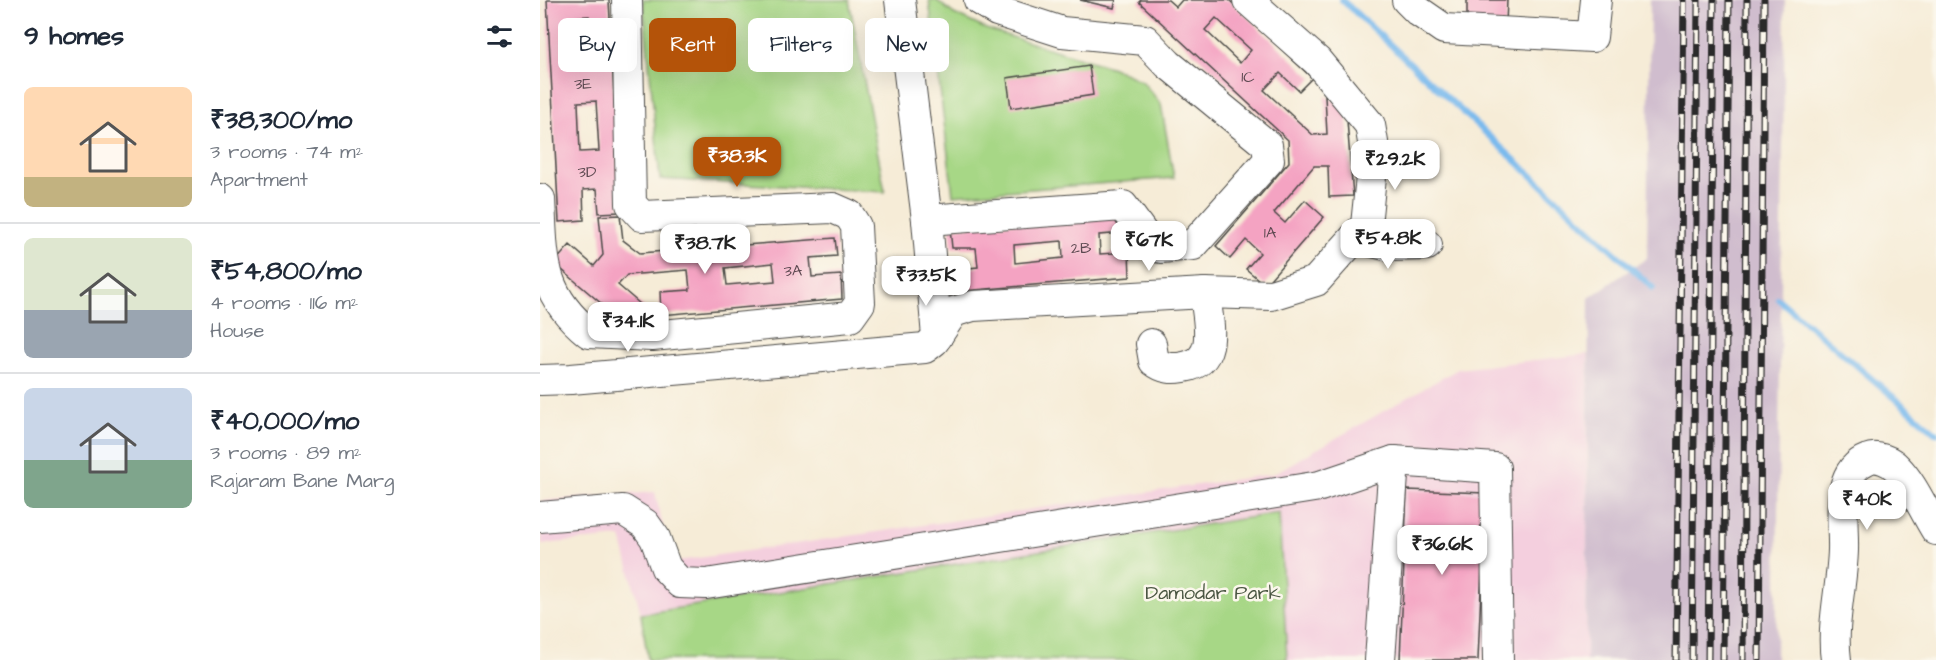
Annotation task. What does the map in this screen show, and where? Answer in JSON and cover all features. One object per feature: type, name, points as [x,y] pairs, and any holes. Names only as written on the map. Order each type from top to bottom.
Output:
[{"type":"street","points":[[540,199],[544,278],[555,301],[589,333],[652,336],[850,317],[860,303],[856,226],[849,215],[833,208],[642,216],[631,204],[627,0]]},
{"type":"street","points":[[900,0],[927,220],[937,337]]},
{"type":"street","points":[[927,220],[1123,206],[1147,239],[1160,248],[1193,245],[1269,160],[1267,145],[1168,64],[1145,40],[1062,32],[997,11],[979,0]]},
{"type":"street","points":[[540,380],[572,380],[652,370],[925,348],[937,337],[953,312],[974,306],[1174,294],[1271,295],[1316,281],[1366,225],[1374,148],[1370,125],[1317,61],[1248,0]]},
{"type":"street","points":[[1407,0],[1418,11],[1444,29],[1592,37],[1596,0]]},
{"type":"street","points":[[1355,238],[1389,246],[1427,245]]},
{"type":"street","points":[[1172,247],[1174,294]]},
{"type":"street","points":[[1151,344],[1154,361],[1161,366],[1173,369],[1190,366],[1205,358],[1210,347],[1205,293]]},
{"type":"street","points":[[652,336],[652,370]]},
{"type":"street","points":[[1836,660],[1843,550],[1842,511],[1850,474],[1860,463],[1871,457],[1886,460],[1897,467],[1936,530]]},
{"type":"street","points":[[540,517],[623,510],[645,524],[655,538],[666,568],[680,583],[706,584],[1320,486],[1394,461],[1495,468],[1498,660]]},
{"type":"street","points":[[1380,660],[1394,461]]},
{"type":"shaded area","points":[[1650,0],[1785,0],[1776,660],[1586,660],[1589,298],[1647,258]]},
{"type":"shaded area","points":[[1588,354],[1586,660],[1287,660],[1279,513],[641,614],[621,537],[542,544],[540,501],[655,492],[671,562],[1273,474],[1458,369]]},
{"type":"green space","points":[[643,0],[849,0],[852,18],[748,18],[748,72],[853,72],[853,21],[885,192],[660,179],[650,72],[736,72],[736,18],[649,18],[649,63]]},
{"type":"green space","points":[[929,0],[936,0],[954,14],[986,29],[1113,68],[1142,81],[1161,104],[1174,178],[953,195],[938,72],[949,72],[949,18],[931,18]]},
{"type":"green space","name":"Damodar Park","points":[[1279,513],[1287,660],[648,660],[641,614]]},
{"type":"building","points":[[547,0],[609,0],[610,18],[589,18],[589,16],[558,18],[558,72],[613,72],[620,212],[599,213],[597,189],[583,190],[584,220],[559,222]],"holes":[[[596,101],[599,151],[580,152],[578,102]]]},
{"type":"building","points":[[1080,0],[1116,0],[1114,8]]},
{"type":"building","points":[[1141,0],[1168,0],[1176,7],[1182,0],[1229,0],[1312,78],[1299,91],[1280,73],[1264,90],[1313,135],[1327,134],[1325,96],[1346,108],[1353,196],[1329,197],[1328,166],[1314,166],[1274,213],[1285,223],[1305,200],[1324,217],[1265,285],[1246,269],[1260,253],[1246,240],[1230,259],[1216,246],[1289,162],[1288,140],[1139,2]],"holes":[[[1216,18],[1251,50],[1240,63],[1205,30]]]},
{"type":"building","points":[[1467,0],[1507,0],[1506,24],[1467,24]]},
{"type":"building","points":[[1089,66],[1093,95],[1011,108],[1007,78]]},
{"type":"building","points":[[620,215],[623,240],[640,253],[835,238],[837,256],[810,258],[812,277],[841,275],[842,299],[661,315],[660,292],[690,290],[688,270],[627,275],[618,285],[647,310],[631,329],[554,263],[570,245],[594,266],[603,255],[599,216]],"holes":[[[773,263],[775,281],[727,285],[725,268]]]},
{"type":"building","points":[[1124,215],[1125,233],[1099,235],[1100,254],[1129,252],[1130,277],[950,292],[948,270],[978,267],[976,248],[952,248],[950,228]],"holes":[[[1062,241],[1063,258],[1015,263],[1014,245]]]},
{"type":"building","points":[[1407,490],[1485,493],[1478,660],[1400,660]]},
{"type":"waterway","points":[[1342,0],[1653,288]]},
{"type":"waterway","points":[[1778,299],[1936,433]]},
{"type":"railway","points":[[1676,660],[1684,0]]},
{"type":"railway","points":[[1692,660],[1698,0]]},
{"type":"railway","points":[[1708,660],[1714,0]]},
{"type":"railway","points":[[1723,660],[1729,0]]},
{"type":"railway","points":[[1743,660],[1747,0]]},
{"type":"railway","points":[[1759,660],[1764,0]]}]
